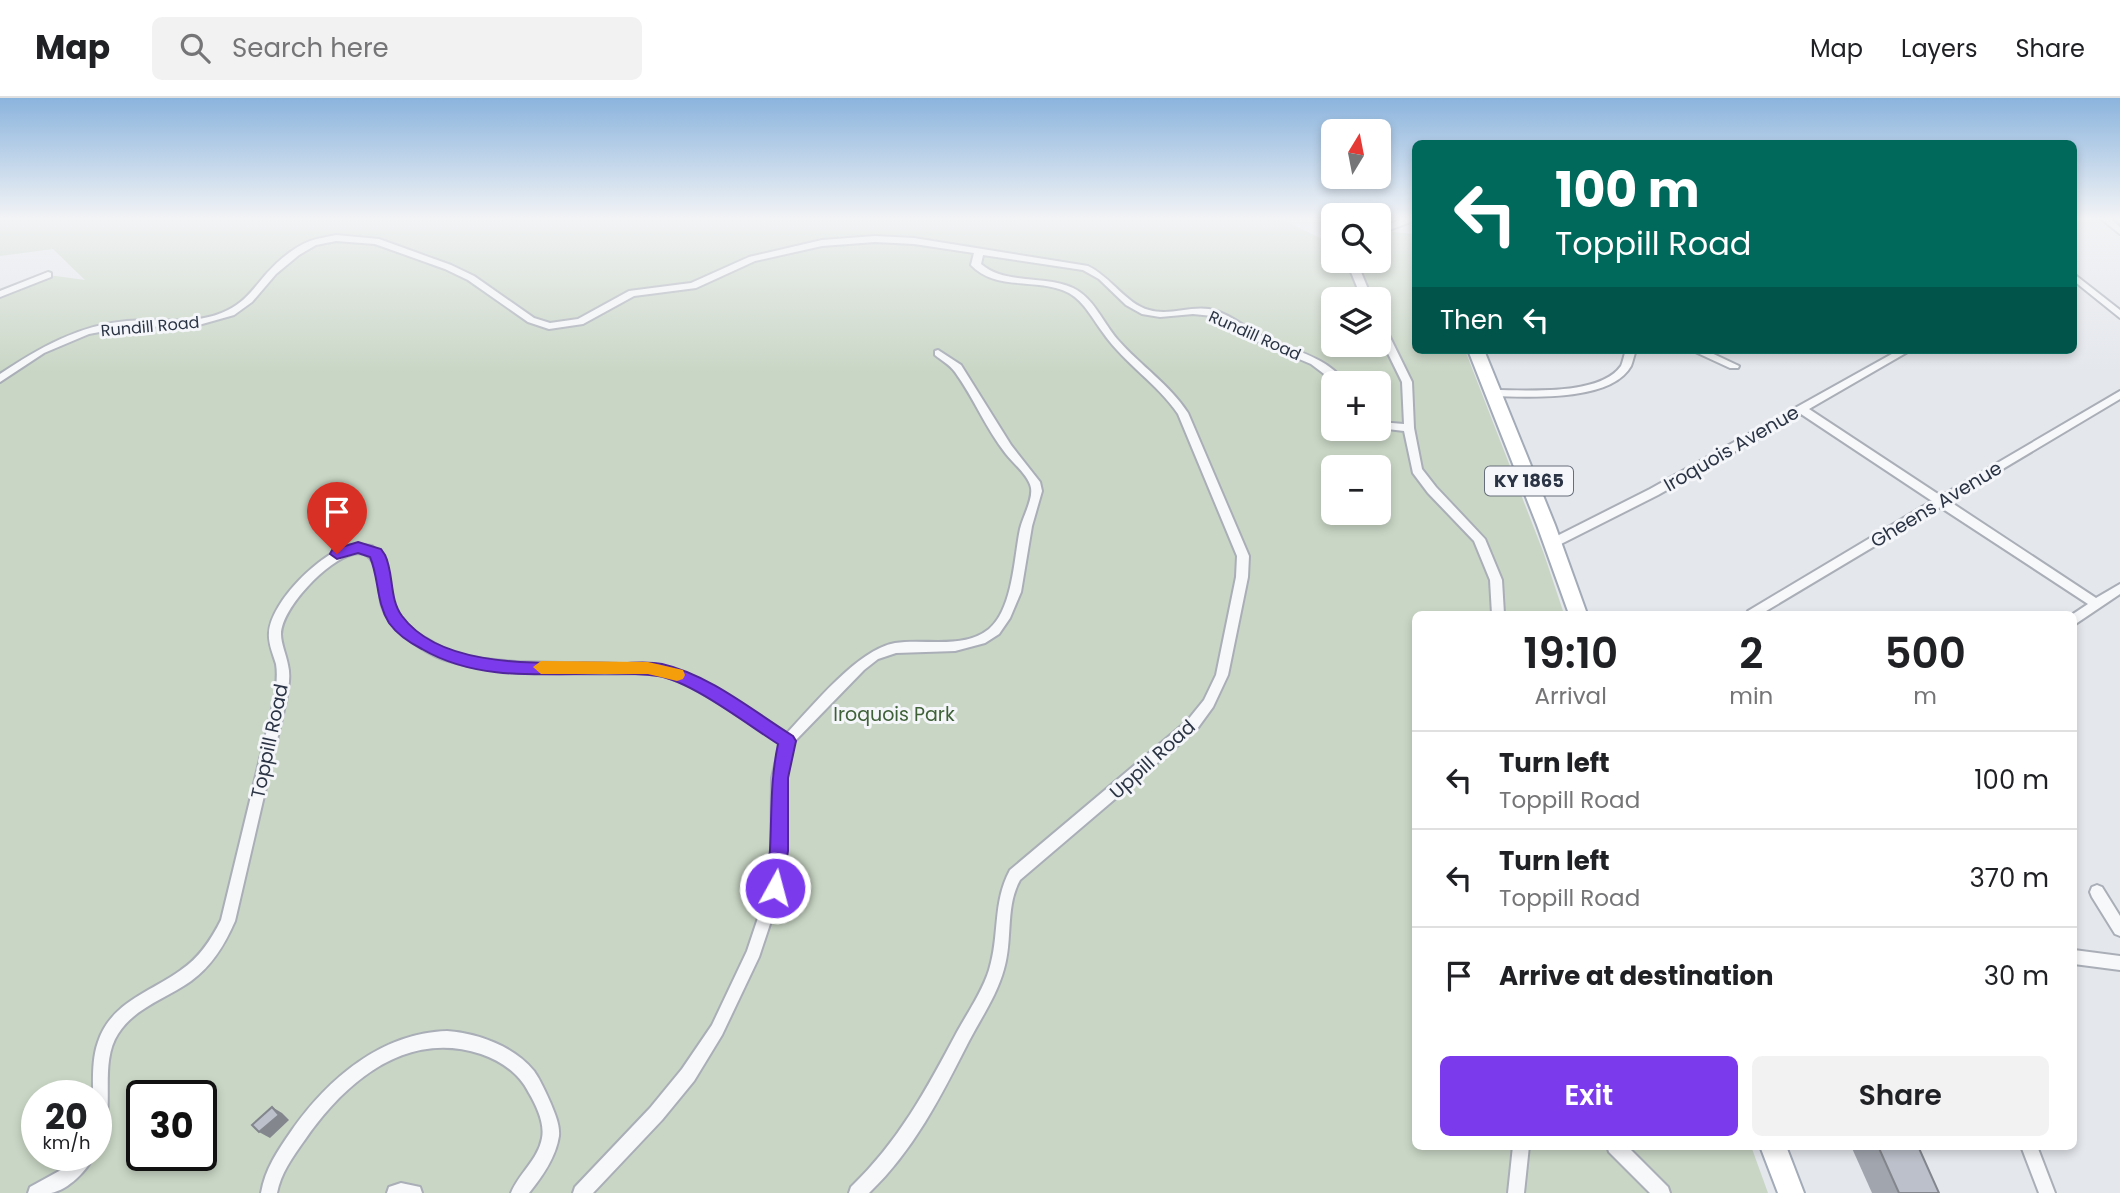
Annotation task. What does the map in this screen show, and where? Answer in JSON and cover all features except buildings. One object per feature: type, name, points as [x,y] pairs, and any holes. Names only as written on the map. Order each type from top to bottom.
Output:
[{"type":"main road","name":"KY 1865","points":[[1478,354],[1553,543],[1577,611]]},
{"type":"main road","points":[[1775,1150],[1791,1193]]},
{"type":"street","name":"Rundill Road","points":[[0,379],[41,351],[86,332],[126,324],[195,323],[231,313],[249,300],[277,269]]},
{"type":"street","name":"Rundill Road","points":[[452,269],[471,278],[531,320],[555,326],[591,318],[632,293],[693,286],[731,269]]},
{"type":"street","name":"Uppill Road","points":[[857,1193],[883,1170],[909,1138],[986,993],[1002,949],[1005,893],[1015,875],[1158,756],[1192,725],[1209,703],[1222,675],[1244,564],[1239,541],[1183,413],[1170,396],[1115,343],[1078,295],[1046,282],[986,274],[981,269]]},
{"type":"street","name":"Rundill Road","points":[[1087,269],[1104,277],[1134,307],[1145,312],[1158,314],[1200,311],[1219,315],[1262,341],[1322,365],[1328,371]]},
{"type":"street","points":[[0,294],[48,275]]},
{"type":"street","points":[[2077,279],[2120,315]]},
{"type":"street","points":[[1391,349],[1407,382],[1409,428],[1413,453],[1421,476],[1468,525],[1488,556],[1496,580],[1498,611]]},
{"type":"street","points":[[581,1193],[656,1114],[688,1074],[717,1030],[754,952],[766,919],[778,866],[779,778],[787,741],[860,666],[874,656],[897,647],[969,644],[995,631],[1008,611],[1015,592],[1026,526],[1037,491],[1035,482],[1007,448],[957,367],[938,353]]},
{"type":"street","points":[[1494,393],[1568,392],[1593,387],[1622,372],[1630,354]]},
{"type":"street","points":[[1706,354],[1734,366]]},
{"type":"street","name":"Iroquois Avenue","points":[[1553,543],[1654,492],[1899,354]]},
{"type":"street","name":"Gheens Avenue","points":[[1757,611],[2120,394]]},
{"type":"street","points":[[1801,409],[2096,604]]},
{"type":"street","points":[[1391,426],[1409,428]]},
{"type":"street","name":"Toppill Road","points":[[101,1080],[104,1046],[112,1028],[139,1003],[198,967],[219,942],[228,921],[283,679],[275,636],[276,624],[291,600],[337,554],[358,547],[376,553],[388,607],[397,622],[414,637],[447,656],[474,663],[516,667],[660,670],[695,683],[787,741]]},
{"type":"street","points":[[2077,618],[2120,588]]},
{"type":"street","points":[[2097,892],[2120,929]]},
{"type":"street","points":[[2077,957],[2120,963]]},
{"type":"street","points":[[269,1193],[271,1179],[283,1158],[309,1119],[334,1090],[382,1056],[410,1045],[443,1039],[494,1050],[515,1063],[532,1080],[552,1135],[541,1164],[519,1193]]},
{"type":"street","points":[[1516,1193],[1521,1150]]},
{"type":"street","points":[[1619,1150],[1662,1193]]},
{"type":"street","points":[[2031,1150],[2047,1193]]},
{"type":"street","points":[[36,1193],[72,1171]]},
{"type":"street","points":[[395,1193],[414,1193]]},
{"type":"green space","name":"Iroquois Park","points":[[74,269],[1321,269],[1321,273],[1391,273],[1391,269],[1412,269],[1412,354],[1467,354],[1544,554],[1563,611],[1412,611],[1412,1150],[1752,1150],[1768,1193],[0,1193],[0,294],[48,275],[85,280]]},
{"type":"slow traffic","points":[[541,667],[648,668],[677,675]]},
{"type":"route","points":[[337,554],[358,547],[376,553],[391,614],[414,637],[447,656],[489,666],[648,668],[672,673],[730,703],[787,741],[779,778],[779,851],[775,888]]}]
